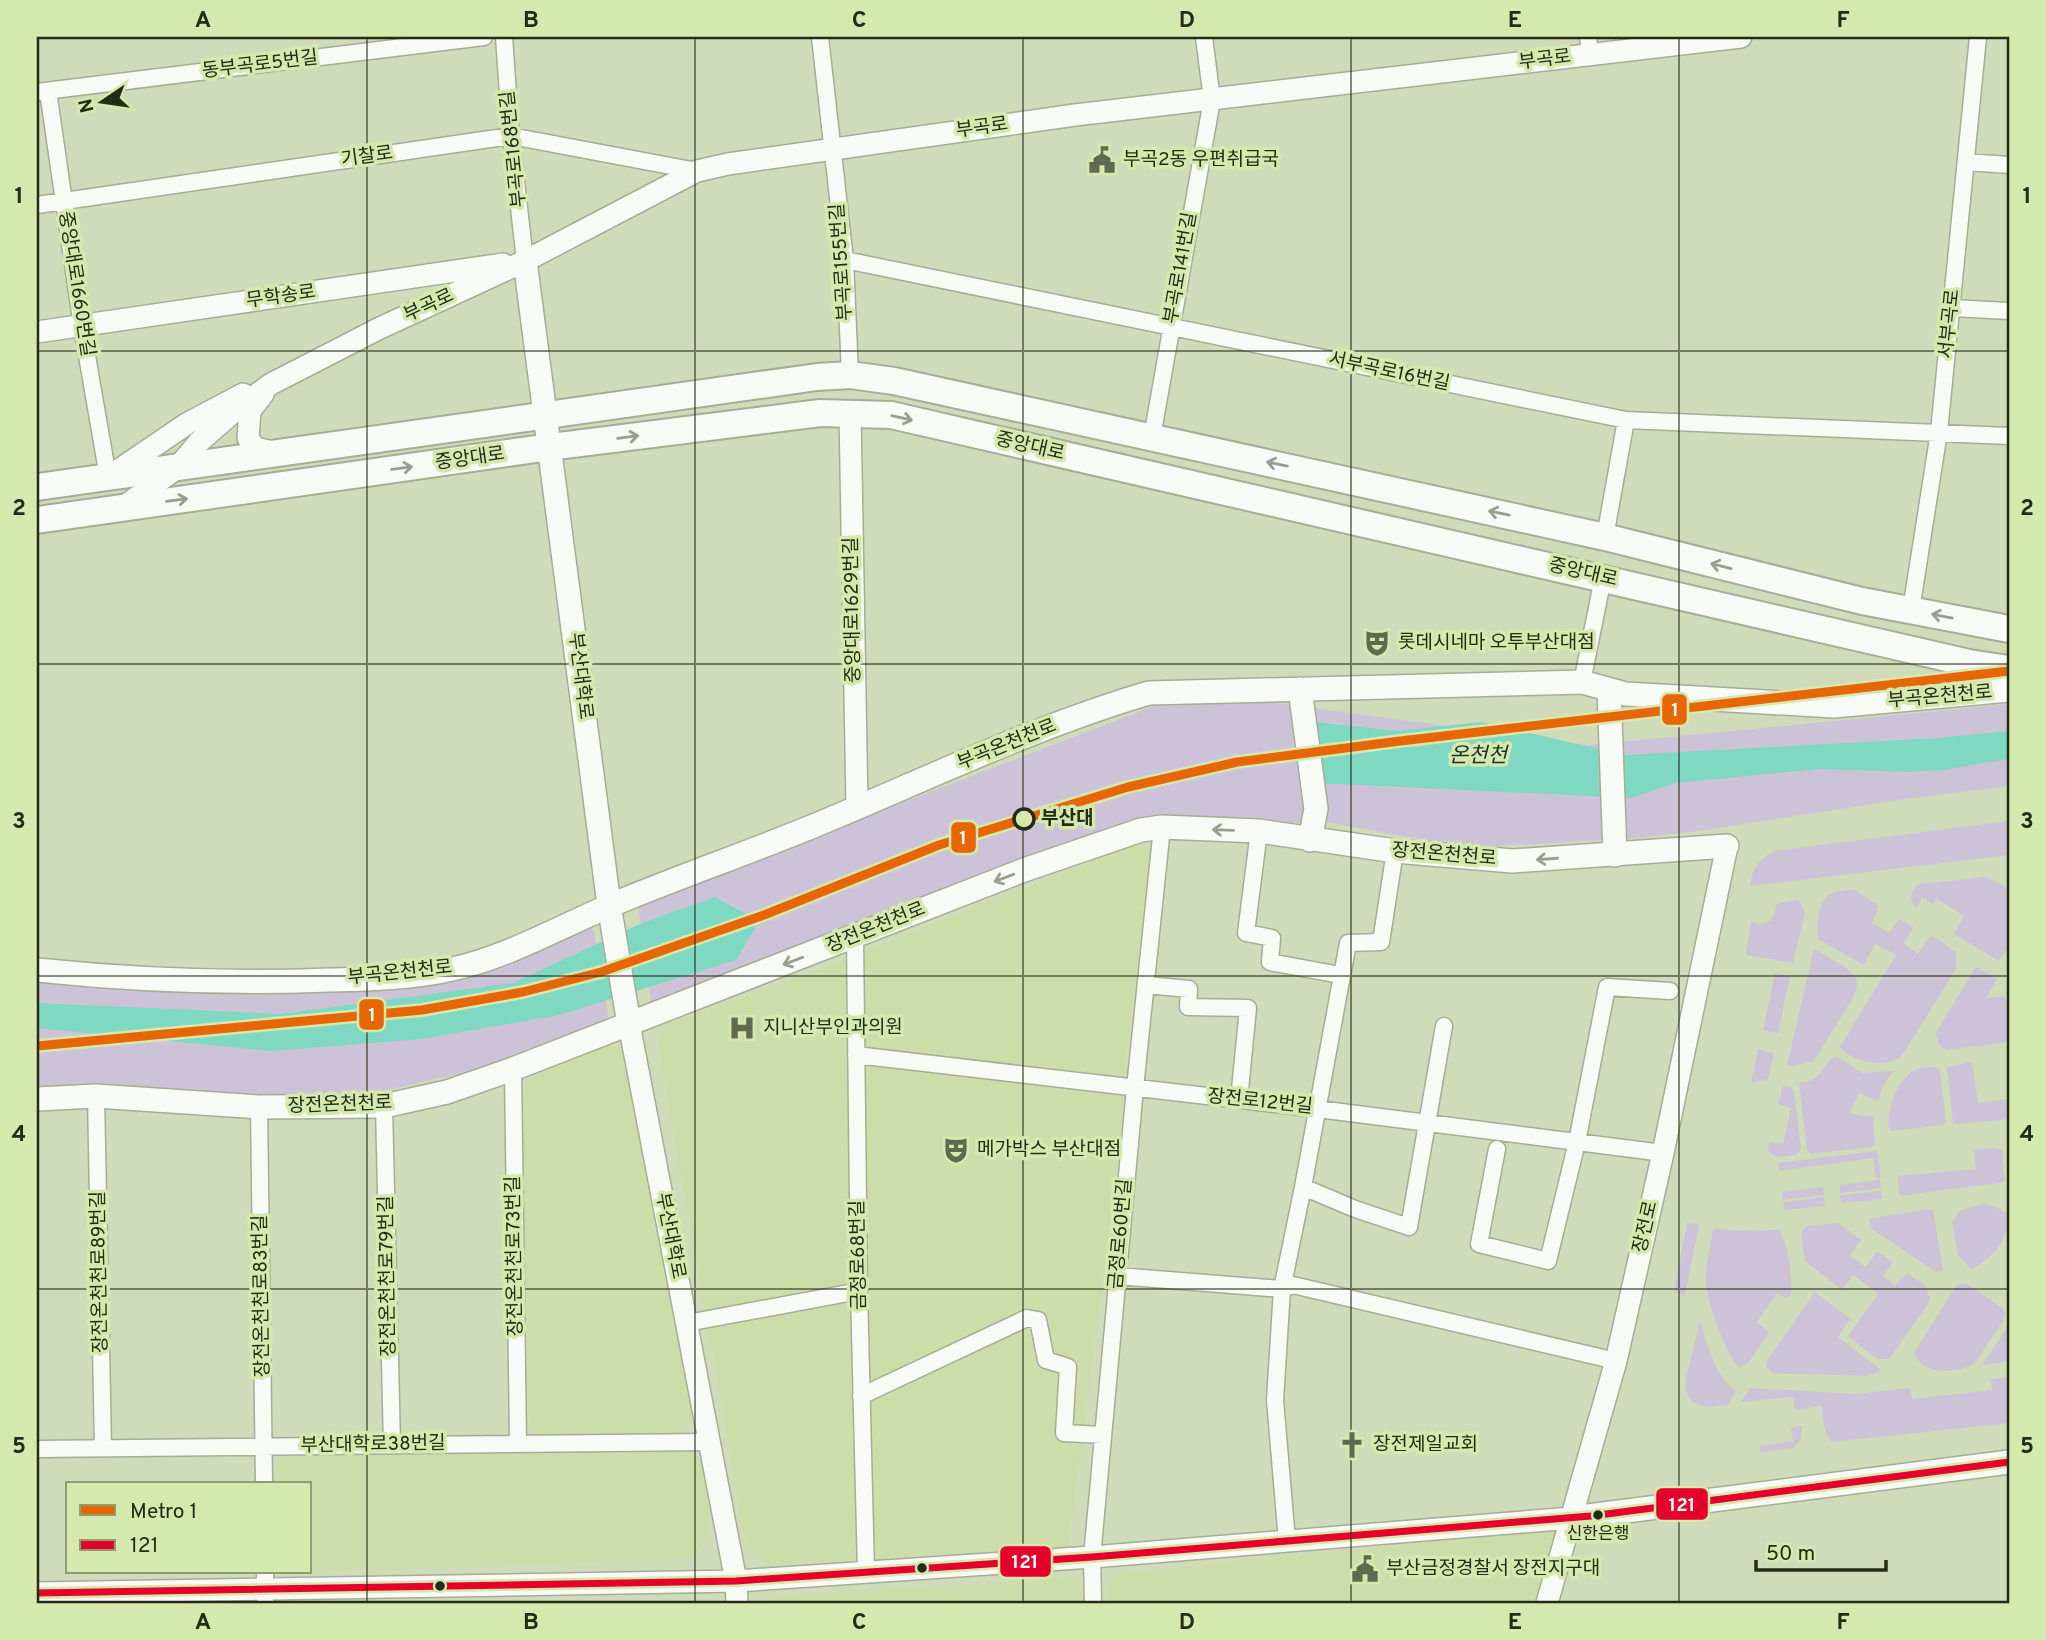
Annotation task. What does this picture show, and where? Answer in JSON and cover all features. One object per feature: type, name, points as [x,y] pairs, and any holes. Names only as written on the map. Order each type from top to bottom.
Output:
[{"type":"main road","name":"부산대학로","points":[[526,261],[609,905],[629,1024]]},
{"type":"main road","name":"중앙대로","points":[[37,487],[817,377],[850,376],[894,381],[1152,436],[1605,537],[1862,601],[2009,629]]},
{"type":"main road","name":"중앙대로","points":[[37,520],[550,447],[820,413],[891,415],[1969,663],[2009,669]]},
{"type":"main road","name":"부곡온천천로","points":[[37,970],[105,977],[285,982],[368,979],[452,969],[510,950],[609,905],[996,749],[1115,703],[1149,693],[1301,696],[1582,682],[1609,695],[1834,706],[2009,690]]},
{"type":"main road","points":[[1609,695],[1615,845]]},
{"type":"main road","points":[[1301,696],[1316,809],[1310,840]]},
{"type":"main road","name":"장전온천천로","points":[[37,1099],[96,1096],[259,1107],[384,1106],[447,1092],[513,1069],[1024,870],[1141,830],[1162,827],[1259,831],[1395,851],[1512,861],[1615,845],[1727,846]]},
{"type":"main road","points":[[1572,1518],[2009,1462]]},
{"type":"street","name":"동부곡로5번길","points":[[42,92],[484,37]]},
{"type":"street","name":"부곡로168번길","points":[[504,37],[511,136],[526,261]]},
{"type":"street","name":"부곡로155번길","points":[[820,37],[845,260],[850,376]]},
{"type":"street","name":"부곡로141번길","points":[[1152,436],[1212,100],[1204,37]]},
{"type":"street","name":"부곡로","points":[[108,477],[200,416],[234,397],[271,384],[378,329],[526,261],[697,171],[832,149],[1075,115],[1212,100],[1589,46],[1741,37]]},
{"type":"street","name":"서부곡로","points":[[1911,610],[1939,432],[1978,37]]},
{"type":"street","name":"중앙대로1660번길","points":[[42,92],[63,201],[108,477]]},
{"type":"street","name":"기찰로","points":[[37,205],[511,136],[697,171]]},
{"type":"street","points":[[1966,162],[2009,165]]},
{"type":"street","name":"서부곡로16번길","points":[[845,260],[1626,420],[2009,436]]},
{"type":"street","name":"무학송로","points":[[37,332],[526,261]]},
{"type":"street","points":[[1952,308],[2009,311]]},
{"type":"street","name":"부곡로","points":[[122,508],[177,468],[199,442],[237,408],[271,384]]},
{"type":"street","points":[[271,384],[250,411],[248,438],[255,447],[279,454]]},
{"type":"street","name":"중앙대로1629번길","points":[[850,412],[857,807]]},
{"type":"street","points":[[1605,537],[1626,420]]},
{"type":"street","points":[[1582,682],[1603,578]]},
{"type":"street","name":"금정로60번길","points":[[1093,1603],[1092,1557],[1162,827]]},
{"type":"street","points":[[1259,831],[1246,933],[1272,938],[1270,962],[1340,975]]},
{"type":"street","name":"장전로","points":[[1546,1603],[1616,1361],[1663,1153],[1727,846]]},
{"type":"street","points":[[1287,1541],[1275,1400],[1282,1289],[1348,943],[1381,942],[1395,851]]},
{"type":"street","name":"금정로68번길","points":[[855,937],[859,1291],[866,1572]]},
{"type":"street","points":[[1146,985],[1189,989],[1188,1006],[1248,1009],[1239,1100]]},
{"type":"street","points":[[1497,1149],[1479,1244],[1548,1261],[1577,1142],[1607,987],[1670,991]]},
{"type":"street","name":"부산대학로","points":[[629,1024],[736,1581],[737,1603]]},
{"type":"street","points":[[1303,1186],[1354,1209],[1409,1227],[1444,1026]]},
{"type":"street","name":"장전로12번길","points":[[856,1055],[1663,1153]]},
{"type":"street","name":"장전온천천로73번길","points":[[513,1069],[518,1444]]},
{"type":"street","name":"장전온천천로89번길","points":[[96,1096],[103,1448]]},
{"type":"street","name":"장전온천천로79번길","points":[[384,1106],[391,1445]]},
{"type":"street","name":"장전온천천로83번길","points":[[259,1107],[264,1482]]},
{"type":"street","points":[[1118,1276],[1282,1289],[1293,1285],[1616,1361]]},
{"type":"street","points":[[687,1323],[859,1291]]},
{"type":"street","points":[[861,1396],[1027,1318],[1038,1320],[1046,1360],[1069,1367],[1064,1433],[1103,1435]]},
{"type":"street","name":"부산대학로38번길","points":[[37,1449],[710,1442]]},
{"type":"street","points":[[37,1593],[736,1581],[1092,1557],[1572,1518]]},
{"type":"shaded area","points":[[1162,703],[1276,703],[1588,745],[2009,704],[2009,786],[1637,838],[1469,848],[1325,822],[1183,824],[655,1009],[651,1002],[638,904]]},
{"type":"shaded area","points":[[2009,821],[2009,855],[1750,886],[1757,864],[1775,851]]},
{"type":"shaded area","points":[[1133,845],[1152,851],[1128,1034],[1125,1108],[1068,1549],[767,1564],[746,1547],[658,1043],[663,1026],[833,964]]},
{"type":"shaded area","points":[[1985,877],[2009,888],[2009,946],[1999,961],[1954,934],[1964,916],[1936,898],[1933,904],[1922,897],[1916,909],[1911,899],[1914,889],[1920,884]]},
{"type":"shaded area","points":[[1855,890],[1879,906],[1872,923],[1889,933],[1899,919],[1913,927],[1904,944],[1918,954],[1929,937],[1934,936],[1956,953],[1956,969],[1903,1054],[1889,1062],[1861,1060],[1852,1057],[1840,1047],[1896,955],[1875,944],[1864,965],[1818,939],[1818,920],[1824,901],[1832,893]]},
{"type":"shaded area","points":[[1799,901],[1805,913],[1793,963],[1746,955],[1751,921],[1766,923],[1772,918],[1776,904]]},
{"type":"shaded area","points":[[591,927],[609,1020],[606,1027],[493,1066],[370,1094],[253,1096],[95,1083],[37,1086],[37,976],[329,986]]},
{"type":"shaded area","points":[[1814,949],[1850,971],[1856,979],[1856,990],[1814,1061],[1787,1065]]},
{"type":"shaded area","points":[[1976,967],[1997,979],[1986,998],[2005,996],[2005,999],[2009,1000],[2009,1042],[1948,1050],[1941,1047],[1935,1034]]},
{"type":"shaded area","points":[[1775,973],[1790,976],[1778,1033],[1763,1030]]},
{"type":"shaded area","points":[[614,1044],[628,1058],[694,1411],[689,1424],[683,1432],[677,1434],[540,1437],[529,1424],[522,1094],[539,1072]]},
{"type":"shaded area","points":[[1758,1049],[1774,1054],[1768,1079],[1751,1083]]},
{"type":"shaded area","points":[[1834,1057],[1862,1073],[1893,1071],[1882,1088],[1878,1101],[1859,1093],[1850,1112],[1860,1116],[1873,1116],[1875,1144],[1871,1147],[1810,1154],[1807,1150],[1799,1083],[1812,1080]]},
{"type":"shaded area","points":[[1972,1062],[1978,1103],[2009,1099],[2009,1119],[1953,1123],[1947,1067]]},
{"type":"shaded area","points":[[1936,1067],[1940,1070],[1946,1122],[1943,1125],[1891,1131],[1888,1122],[1891,1105],[1902,1082],[1915,1070]]},
{"type":"shaded area","points":[[1783,1086],[1794,1091],[1801,1149],[1796,1155],[1777,1157],[1768,1151],[1769,1142],[1783,1144],[1791,1108],[1778,1104]]},
{"type":"shaded area","points":[[1974,1150],[2002,1150],[2005,1182],[1900,1196],[1897,1176],[1976,1169]]},
{"type":"shaded area","points":[[1877,1151],[1881,1178],[1876,1178],[1873,1158],[1779,1171],[1778,1163]]},
{"type":"shaded area","points":[[1880,1180],[1881,1188],[1840,1193],[1840,1185]]},
{"type":"shaded area","points":[[1823,1187],[1824,1195],[1783,1200],[1782,1192]]},
{"type":"shaded area","points":[[1881,1191],[1882,1199],[1841,1203],[1840,1195]]},
{"type":"shaded area","points":[[1824,1197],[1825,1206],[1784,1210],[1783,1202]]},
{"type":"shaded area","points":[[1984,1204],[2009,1215],[2008,1224],[1998,1247],[1986,1260],[1971,1269],[1958,1255],[1952,1223],[1960,1210]]},
{"type":"shaded area","points":[[1933,1209],[1943,1271],[1936,1272],[1872,1229],[1869,1219],[1873,1218]]},
{"type":"shaded area","points":[[1687,1223],[1699,1225],[1685,1295],[1674,1292]]},
{"type":"shaded area","points":[[1838,1223],[1861,1240],[1850,1256],[1866,1267],[1877,1251],[1893,1262],[1883,1276],[1895,1286],[1908,1274],[1925,1285],[1930,1298],[1889,1359],[1877,1359],[1848,1336],[1878,1294],[1853,1275],[1842,1290],[1805,1261],[1801,1233],[1806,1226]]},
{"type":"shaded area","points":[[1716,1228],[1735,1231],[1779,1230],[1789,1261],[1791,1296],[1786,1298],[1777,1293],[1757,1322],[1769,1332],[1749,1362],[1739,1368],[1723,1339],[1707,1288],[1708,1255],[1713,1230]]},
{"type":"shaded area","points":[[1967,1284],[2002,1308],[2005,1313],[2003,1321],[1975,1363],[1950,1371],[1932,1369],[1918,1360],[1914,1353],[1956,1286]]},
{"type":"shaded area","points":[[1815,1292],[1850,1319],[1838,1337],[1880,1369],[1879,1372],[1866,1376],[1773,1373],[1766,1367],[1767,1361]]},
{"type":"shaded area","points":[[1700,1321],[1717,1368],[1736,1391],[1728,1405],[1699,1405],[1693,1402],[1686,1391],[1685,1382]]},
{"type":"shaded area","points":[[2009,1325],[2009,1361],[1982,1365]]},
{"type":"shaded area","points":[[2009,1377],[2009,1423],[1832,1442],[1826,1435],[1821,1406],[1795,1410],[1793,1397],[1741,1402],[1750,1388],[1857,1394],[1910,1388],[1912,1399],[1992,1390],[1991,1379]]},
{"type":"shaded area","points":[[1802,1426],[1801,1439],[1794,1448],[1760,1452],[1760,1446],[1793,1441],[1791,1427]]},
{"type":"shaded area","points":[[534,1451],[690,1451],[702,1460],[710,1533],[694,1557],[377,1571],[312,1571],[312,1482],[271,1482],[270,1469],[288,1452],[522,1455]]},
{"type":"shaded area","points":[[1556,1529],[1536,1603],[1110,1603],[1110,1584],[1117,1574]]},
{"type":"shaded area","points":[[1073,1578],[1085,1592],[1086,1603],[765,1603],[773,1596]]},
{"type":"water","name":"온천천","points":[[1314,722],[1398,731],[1481,722],[1625,755],[1938,738],[2009,731],[2009,759],[1943,770],[1907,772],[1820,769],[1675,783],[1631,798],[1318,783],[1295,761]]},
{"type":"water","points":[[715,897],[759,921],[736,960],[559,1015],[422,1039],[271,1051],[37,1028],[37,1003],[282,1014],[513,983],[640,924]]},
{"type":"metro line","name":"1","points":[[37,1046],[422,1010],[523,992],[601,972],[764,915],[939,845],[1128,787],[1237,762],[2009,671]]},
{"type":"transit line","name":"121","points":[[37,1593],[736,1581],[1092,1557],[1591,1516],[2009,1462]]},
{"type":"place","name":"부곡2동 우편취급국","points":[[1102,160]]},
{"type":"place","name":"롯데시네마 오투부산대점","points":[[1377,643]]},
{"type":"place","name":"부산대","points":[[1024,819]]},
{"type":"place","name":"지니산부인과의원","points":[[742,1028]]},
{"type":"place","name":"메가박스 부산대점","points":[[956,1150]]},
{"type":"place","name":"장전제일교회","points":[[1352,1445]]},
{"type":"place","name":"신한은행","points":[[1598,1515]]},
{"type":"place","name":"부산금정경찰서 장전지구대","points":[[1365,1569]]}]
